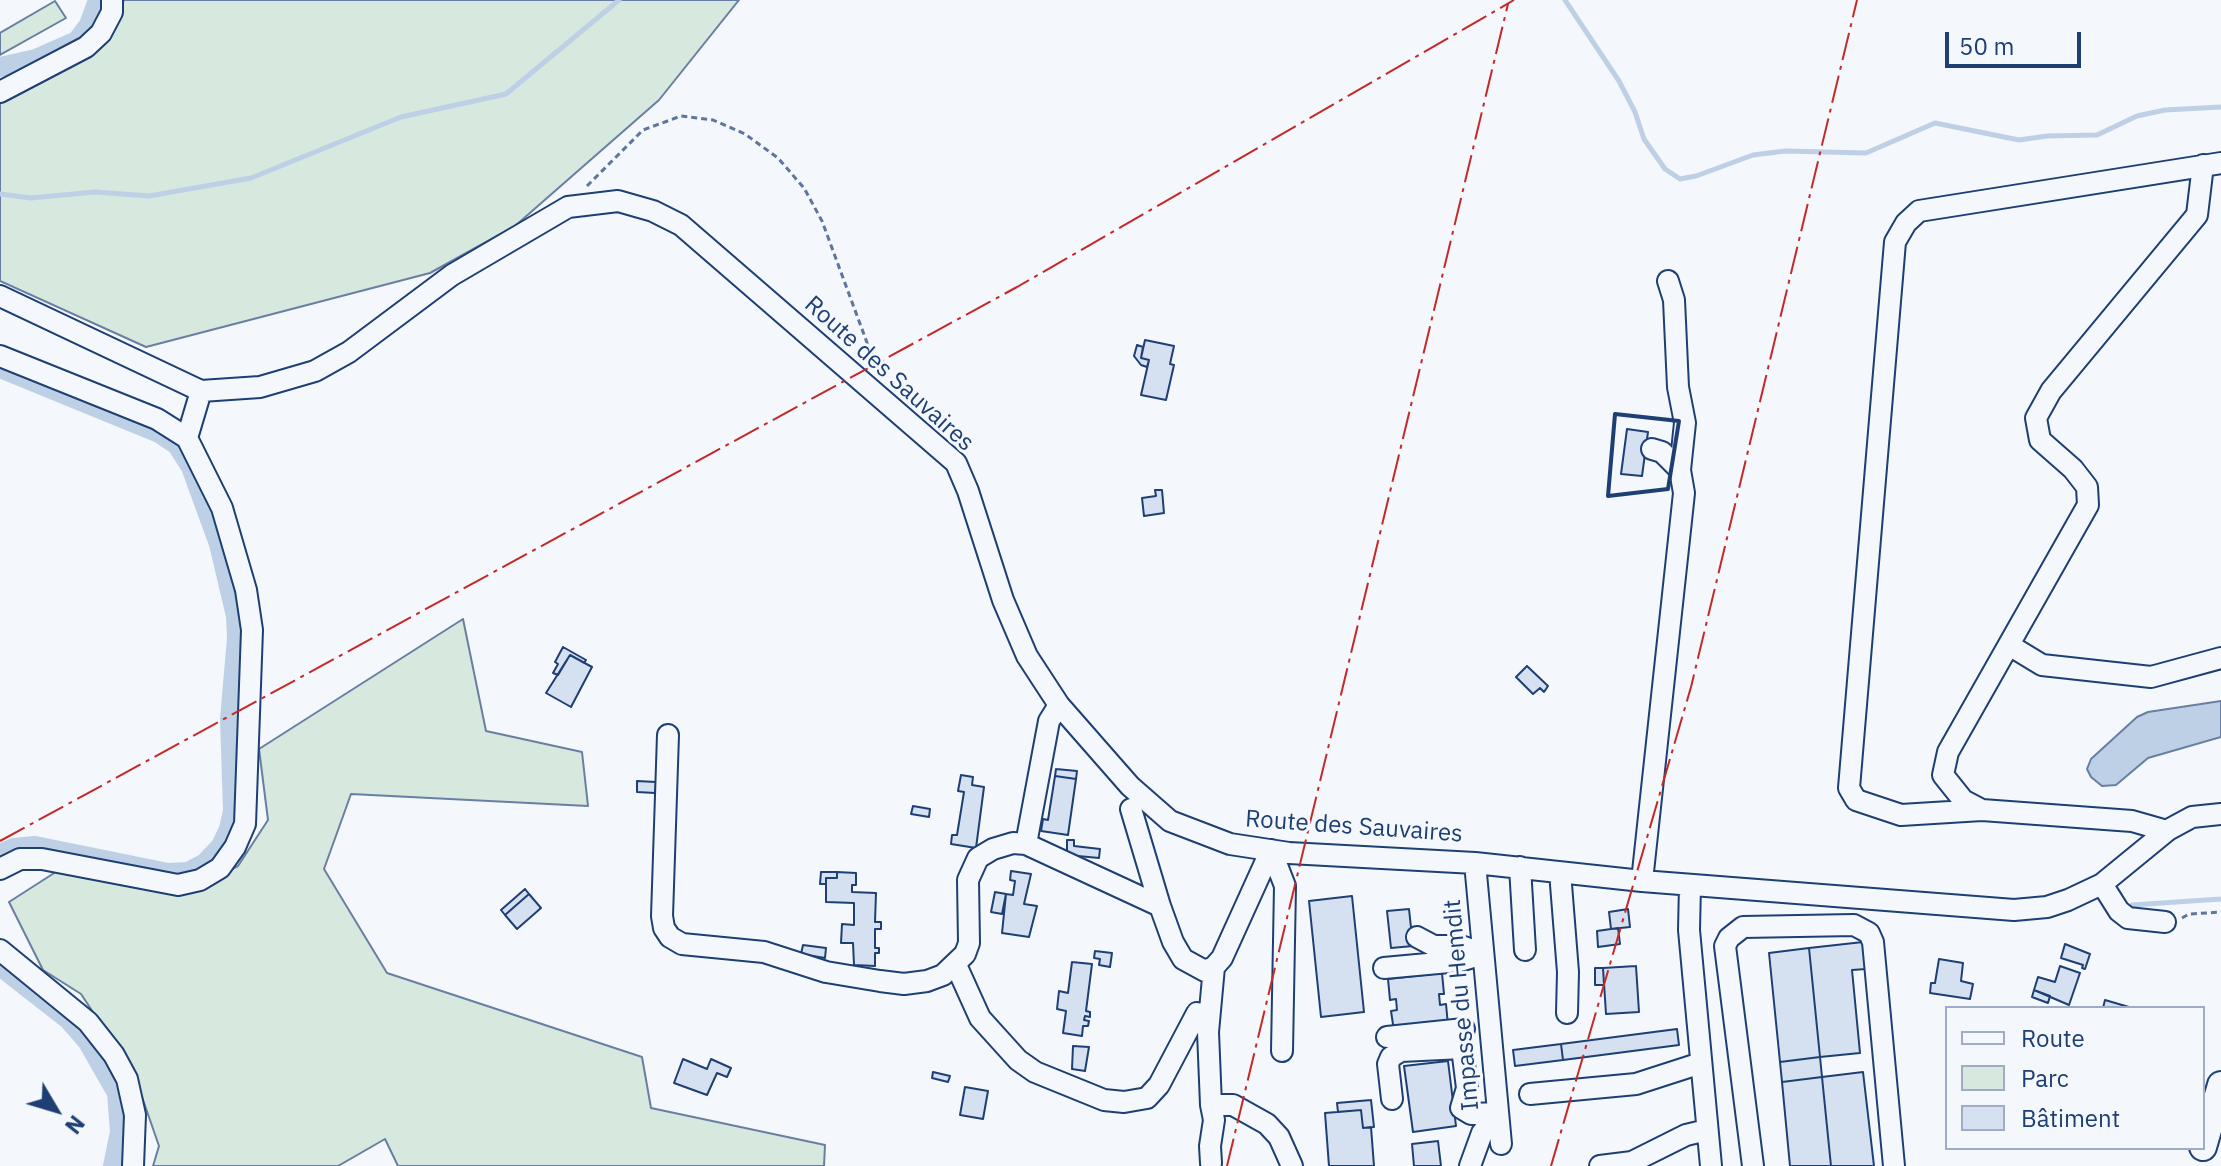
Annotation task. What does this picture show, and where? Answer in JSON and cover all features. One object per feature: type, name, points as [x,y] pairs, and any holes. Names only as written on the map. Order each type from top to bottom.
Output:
[{"type":"main road","points":[[2205,1140],[2221,1085]]},
{"type":"street","points":[[0,92],[86,47],[101,33],[112,12],[112,0]]},
{"type":"street","points":[[1982,810],[1963,800],[1943,775],[1948,752],[2088,505],[2087,487],[2073,469],[2040,440],[2036,418],[2051,391],[2197,215],[2212,164],[1919,211],[1906,223],[1895,242],[1849,788],[1856,800],[1901,815],[1982,810],[2132,821],[2167,831]]},
{"type":"street","name":"Route des Sauvaires","points":[[0,296],[201,391],[260,387],[315,371],[349,352],[452,275],[568,207],[618,201],[653,211],[681,225],[956,463],[1003,600],[1027,656],[1059,705],[1130,786],[1170,821],[1230,844],[1271,850],[1475,863],[1642,881],[2014,910],[2047,907],[2102,884],[2167,831],[2192,817],[2221,814]]},
{"type":"street","points":[[1642,881],[1684,493],[1680,470],[1685,423],[1678,387],[1674,300],[1668,281]]},
{"type":"street","points":[[0,356],[157,419],[187,438],[222,508],[246,590],[252,630],[245,824],[235,847],[220,868],[200,880],[178,885],[42,859],[20,859],[0,869]]},
{"type":"street","points":[[187,438],[201,391]]},
{"type":"street","points":[[1652,449],[1662,452],[1680,470]]},
{"type":"street","points":[[2009,645],[2042,665],[2151,677],[2221,658]]},
{"type":"street","points":[[1026,844],[1049,721],[1059,705]]},
{"type":"street","points":[[668,735],[662,916],[664,928],[670,937],[682,944],[764,952],[826,972],[904,984],[927,981],[943,975],[965,954],[969,943],[968,880],[971,869],[978,858],[1013,843],[1026,844],[1160,906]]},
{"type":"street","points":[[1131,809],[1173,942],[1183,959],[1205,971],[1222,958],[1271,850]]},
{"type":"street","points":[[2192,817],[2221,830]]},
{"type":"street","points":[[1271,850],[1285,886],[1282,1051]]},
{"type":"street","name":"Impasse du Hemdit","points":[[1475,863],[1501,1144]]},
{"type":"street","points":[[1520,867],[1525,950]]},
{"type":"street","points":[[1560,872],[1568,972],[1567,1013]]},
{"type":"street","points":[[2102,884],[2119,911],[2128,918],[2165,922]]},
{"type":"street","points":[[1690,885],[1689,930],[1711,1166]]},
{"type":"street","points":[[1753,1166],[1725,946],[1729,938],[1743,927],[1854,925],[1869,933],[1873,942],[1894,1166]]},
{"type":"street","points":[[1417,937],[1434,946],[1461,946],[1483,954]]},
{"type":"street","points":[[0,950],[88,1022],[114,1055],[127,1079],[135,1115],[133,1166]]},
{"type":"street","points":[[1384,968],[1460,961],[1483,954]]},
{"type":"street","points":[[956,965],[980,1018],[1018,1060],[1035,1072],[1104,1100],[1124,1102],[1147,1098],[1159,1085],[1197,1013],[1209,1015]]},
{"type":"street","points":[[1211,1163],[1210,1146],[1214,1131],[1209,1015],[1214,967]]},
{"type":"street","points":[[1697,1014],[1734,1011]]},
{"type":"street","points":[[1464,1030],[1467,1088],[1461,1108],[1471,1114],[1498,1113]]},
{"type":"street","points":[[1387,1037],[1464,1030]]},
{"type":"street","points":[[1392,1099],[1388,1064],[1391,1057],[1464,1030]]},
{"type":"street","points":[[1530,1094],[1636,1084],[1701,1063]]},
{"type":"street","points":[[1211,1105],[1233,1105],[1267,1124],[1279,1137],[1292,1166]]},
{"type":"street","points":[[1470,1166],[1482,1133],[1498,1113]]},
{"type":"street","points":[[1600,1166],[1632,1162],[1686,1135],[1707,1130]]},
{"type":"path","points":[[568,207],[643,130],[681,116],[713,120],[745,134],[778,158],[804,188],[822,221],[890,404]]},
{"type":"path","points":[[2189,914],[2221,912]]},
{"type":"green space","points":[[124,0],[739,0],[659,100],[515,226],[430,273],[146,347],[0,281],[0,103],[109,38]]},
{"type":"green space","points":[[55,1],[66,18],[0,55],[0,33]]},
{"type":"green space","points":[[463,619],[486,731],[582,752],[588,806],[351,794],[324,869],[387,973],[642,1057],[651,1108],[825,1145],[824,1166],[398,1166],[385,1139],[338,1166],[153,1166],[159,1146],[134,1074],[81,994],[43,970],[9,902],[62,868],[184,894],[238,866],[268,820],[259,749]]},
{"type":"water","points":[[2221,701],[2221,737],[2148,758],[2116,785],[2102,786],[2091,777],[2087,769],[2091,759],[2137,717],[2148,712]]},
{"type":"building","points":[[1145,340],[1174,346],[1170,364],[1174,365],[1166,400],[1141,395],[1149,360],[1141,358]]},
{"type":"building","points":[[1137,345],[1143,347],[1141,358],[1149,360],[1147,367],[1134,356]]},
{"type":"building","points":[[1627,429],[1648,432],[1642,476],[1621,474]]},
{"type":"building","points":[[1155,490],[1162,490],[1164,513],[1144,516],[1142,498],[1156,496]]},
{"type":"building","points":[[563,647],[586,660],[584,663],[570,655],[558,675],[553,673]]},
{"type":"building","points":[[570,655],[592,667],[571,707],[546,693]]},
{"type":"building","points":[[1527,666],[1548,686],[1544,692],[1540,688],[1533,694],[1516,677]]},
{"type":"building","points":[[1056,769],[1077,771],[1076,779],[1055,776]]},
{"type":"building","points":[[961,775],[973,777],[972,785],[984,787],[976,848],[951,844],[952,835],[957,835],[964,792],[958,791]]},
{"type":"building","points":[[1055,776],[1076,779],[1068,835],[1041,831],[1043,819],[1048,820]]},
{"type":"building","points":[[637,781],[656,782],[655,793],[637,792]]},
{"type":"building","points":[[913,806],[930,809],[929,817],[911,814]]},
{"type":"building","points":[[1067,840],[1074,840],[1074,846],[1100,849],[1099,858],[1067,855]]},
{"type":"building","points":[[1011,871],[1031,874],[1024,904],[1037,906],[1029,937],[1002,933],[1006,894],[1013,895],[1015,881],[1010,880]]},
{"type":"building","points":[[821,872],[837,872],[837,878],[826,878],[826,884],[820,884]]},
{"type":"building","points":[[837,872],[856,873],[856,885],[852,885],[852,892],[876,893],[875,922],[881,922],[881,929],[875,929],[875,948],[879,948],[879,953],[875,953],[875,966],[854,965],[853,943],[841,943],[842,924],[854,925],[854,903],[826,902],[826,878],[837,878]]},
{"type":"building","points":[[525,889],[529,894],[505,915],[501,910]]},
{"type":"building","points":[[995,892],[1006,894],[1002,914],[991,912]]},
{"type":"building","points":[[529,894],[541,908],[517,929],[505,915]]},
{"type":"building","points":[[1352,896],[1364,1012],[1321,1017],[1309,901]]},
{"type":"building","points":[[1409,909],[1413,946],[1391,948],[1387,911]]},
{"type":"building","points":[[1628,909],[1630,927],[1611,929],[1609,912]]},
{"type":"building","points":[[1618,928],[1620,944],[1598,947],[1597,931]]},
{"type":"building","points":[[1863,942],[1866,969],[1852,970],[1860,1053],[1820,1057],[1809,948]]},
{"type":"building","points":[[2065,944],[2090,954],[2085,969],[2083,965],[2061,958]]},
{"type":"building","points":[[803,945],[826,948],[825,958],[801,954]]},
{"type":"building","points":[[1809,948],[1820,1057],[1780,1062],[1769,953]]},
{"type":"building","points":[[1095,951],[1112,953],[1110,967],[1099,965],[1100,959],[1094,958]]},
{"type":"building","points":[[1939,959],[1963,963],[1961,981],[1973,984],[1970,999],[1930,993]]},
{"type":"building","points":[[1072,962],[1092,964],[1086,1011],[1090,1012],[1090,1017],[1085,1016],[1084,1020],[1089,1021],[1088,1026],[1083,1026],[1082,1036],[1063,1033],[1066,1011],[1057,1009],[1059,991],[1068,993]]},
{"type":"building","points":[[1636,966],[1639,1012],[1606,1014],[1603,968]]},
{"type":"building","points":[[2060,966],[2080,973],[2069,1005],[2034,990],[2038,977],[2055,982]]},
{"type":"building","points":[[1595,968],[1603,968],[1604,985],[1595,985]]},
{"type":"building","points":[[1442,973],[1444,994],[1439,994],[1440,1005],[1446,1004],[1448,1025],[1394,1031],[1391,1011],[1397,1010],[1396,999],[1390,1000],[1388,979]]},
{"type":"building","points":[[2034,990],[2050,996],[2048,1003],[2032,997]]},
{"type":"building","points":[[2105,1000],[2126,1006],[2104,1006]]},
{"type":"building","points":[[1677,1029],[1679,1045],[1563,1060],[1561,1044]]},
{"type":"building","points":[[1561,1044],[1563,1060],[1515,1066],[1513,1050]]},
{"type":"building","points":[[1073,1046],[1089,1047],[1085,1071],[1072,1069]]},
{"type":"building","points":[[1820,1057],[1822,1077],[1782,1082],[1780,1062]]},
{"type":"building","points":[[683,1059],[707,1069],[711,1059],[731,1068],[727,1077],[717,1073],[707,1095],[674,1083]]},
{"type":"building","points":[[1448,1061],[1456,1126],[1413,1132],[1404,1066]]},
{"type":"building","points":[[933,1072],[950,1076],[948,1082],[932,1078]]},
{"type":"building","points":[[1863,1072],[1874,1166],[1831,1166],[1822,1077]]},
{"type":"building","points":[[1822,1077],[1831,1166],[1790,1166],[1782,1082]]},
{"type":"building","points":[[965,1087],[988,1091],[983,1119],[960,1115]]},
{"type":"building","points":[[1371,1100],[1374,1127],[1363,1128],[1361,1110],[1338,1112],[1337,1103]]},
{"type":"building","points":[[1361,1110],[1363,1128],[1371,1127],[1374,1166],[1329,1166],[1325,1113]]},
{"type":"building","points":[[1438,1141],[1441,1166],[1414,1166],[1412,1144]]},
{"type":"waterway","points":[[0,67],[36,59],[77,41],[89,25],[98,0]]},
{"type":"waterway","points":[[0,194],[31,198],[95,192],[149,196],[251,178],[401,117],[506,94],[619,0]]},
{"type":"waterway","points":[[1565,0],[1619,81],[1635,112],[1644,139],[1665,169],[1680,179],[1753,155],[1785,151],[1866,153],[1935,123],[2019,140],[2097,135],[2137,116],[2165,110],[2221,107]]},
{"type":"waterway","points":[[0,368],[159,433],[177,445],[191,467],[219,544],[236,616],[237,638],[230,719],[233,811],[221,846],[205,863],[188,872],[168,873],[35,846],[14,848],[0,854]]},
{"type":"waterway","points":[[2132,905],[2221,899]]},
{"type":"waterway","points":[[0,966],[68,1019],[88,1042],[117,1093],[120,1132],[113,1166]]},
{"type":"wall","points":[[1615,414],[1679,421],[1668,489],[1608,496],[1615,414]]},
{"type":"power","points":[[0,841],[1017,287],[1514,0]]},
{"type":"power","points":[[1551,1166],[1691,687],[1857,0]]},
{"type":"power","points":[[1227,1166],[1508,4]]}]
